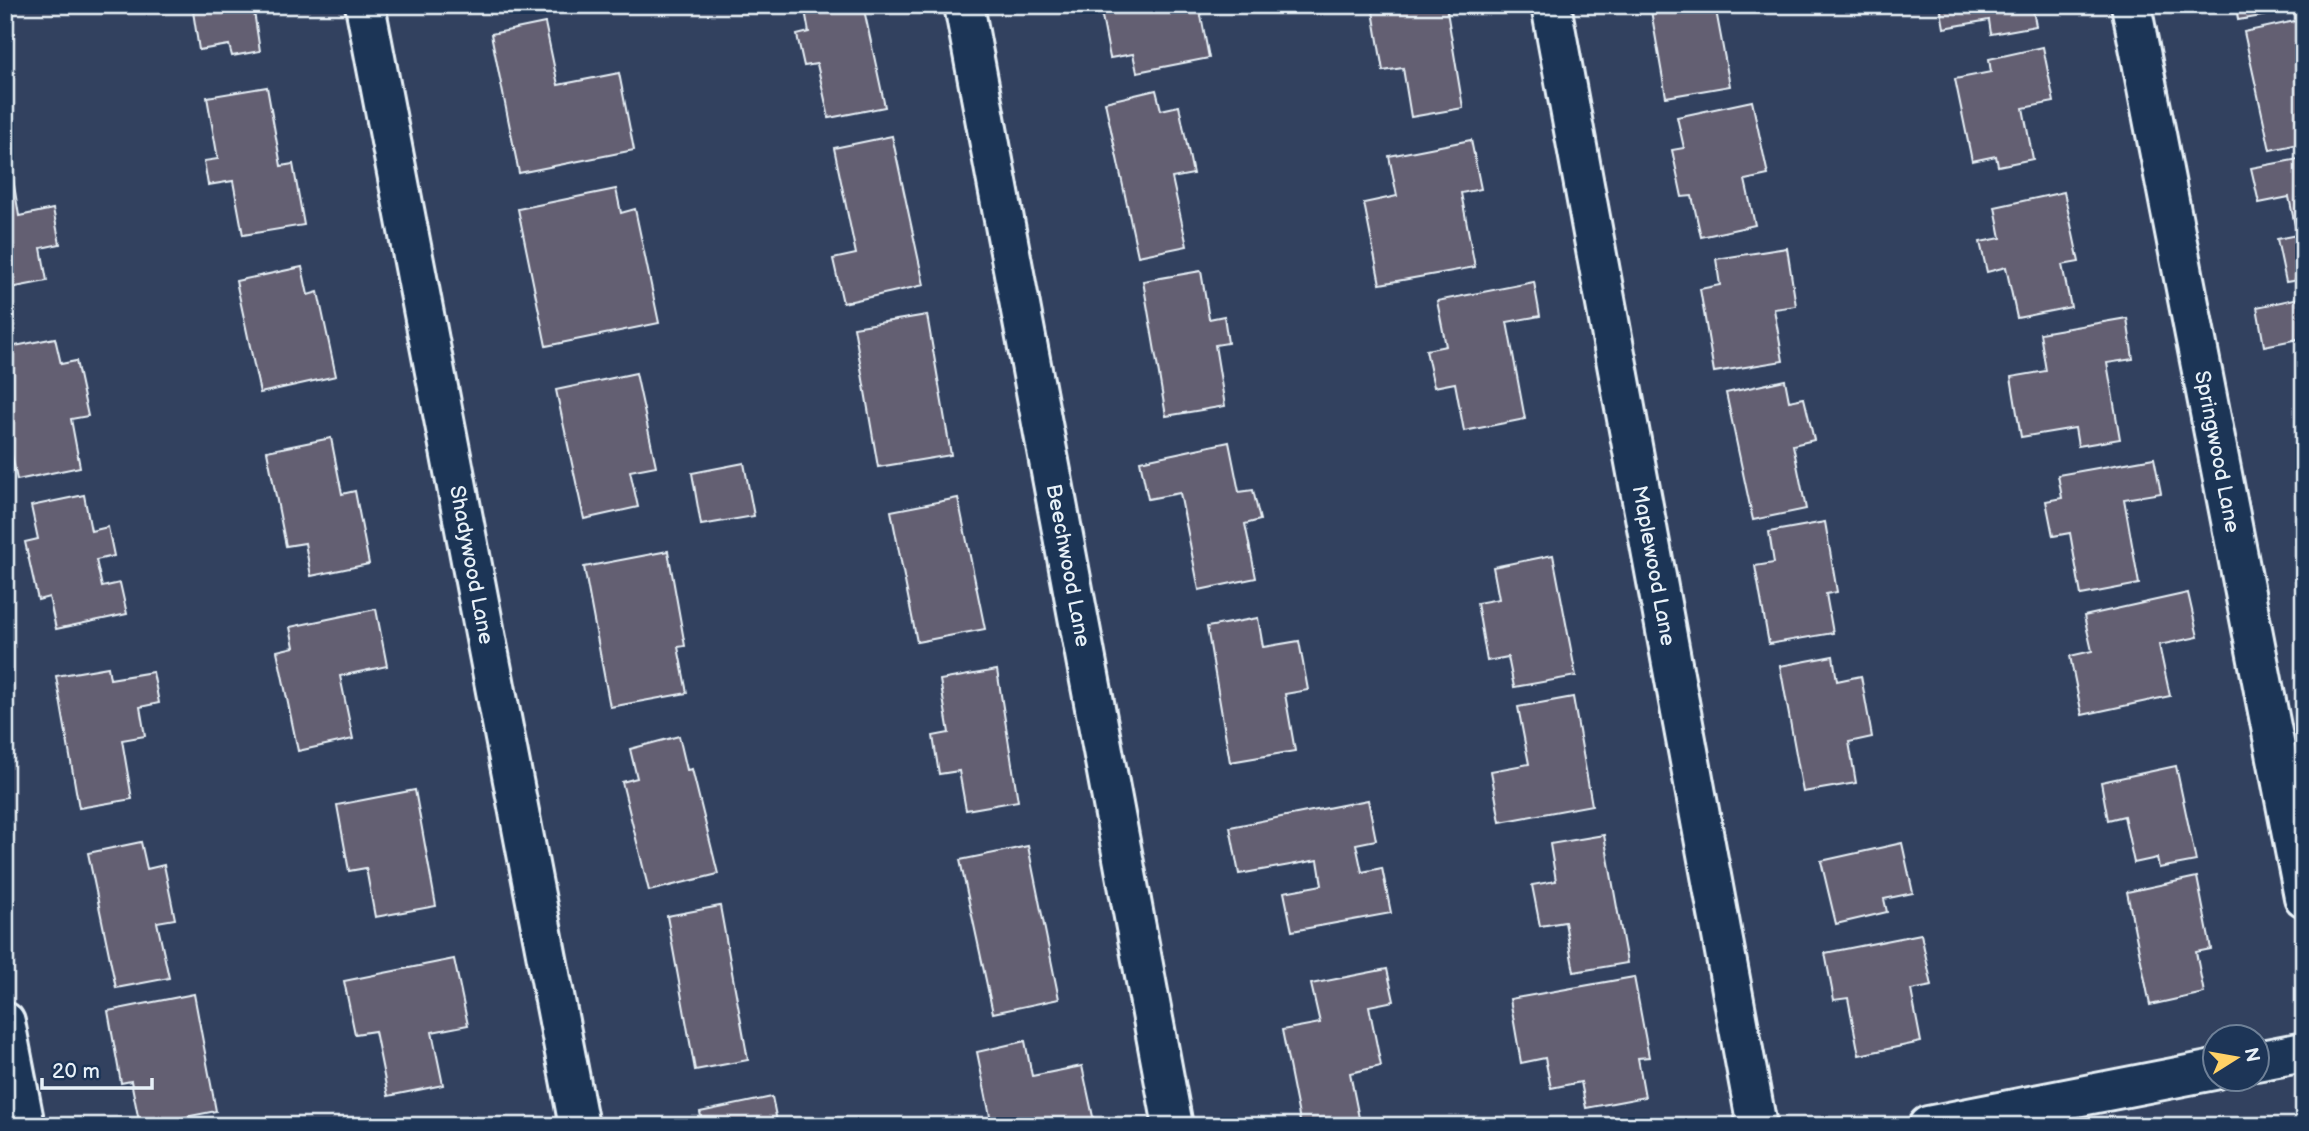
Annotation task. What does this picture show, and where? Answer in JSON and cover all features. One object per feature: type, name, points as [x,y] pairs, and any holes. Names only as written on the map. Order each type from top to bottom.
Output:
[{"type":"street","name":"Shadywood Lane","points":[[365,5],[579,1126]]},
{"type":"street","name":"Beechwood Lane","points":[[964,5],[1173,1126]]},
{"type":"street","name":"Maplewood Lane","points":[[1551,5],[1757,1126]]},
{"type":"street","name":"Springwood Lane","points":[[2131,5],[2304,897]]},
{"type":"street","points":[[5,1023],[25,1126]]},
{"type":"street","points":[[2270,1059],[2304,1052]]},
{"type":"street","points":[[1928,1126],[2014,1118],[2200,1073]]},
{"type":"building","points":[[192,5],[253,5],[260,51],[232,56],[229,45],[199,50]]},
{"type":"building","points":[[804,5],[863,5],[885,107],[829,118],[817,64],[804,66],[797,35],[809,32]]},
{"type":"building","points":[[1083,5],[1199,5],[1209,58],[1137,72],[1133,54],[1110,58],[1100,6],[1084,9]]},
{"type":"building","points":[[1404,5],[1446,5],[1463,108],[1411,117],[1403,68],[1383,71],[1373,11]]},
{"type":"building","points":[[1650,5],[1715,5],[1730,86],[1666,97]]},
{"type":"building","points":[[1940,5],[2032,5],[2036,26],[1991,34],[1989,20],[1944,28]]},
{"type":"building","points":[[2236,5],[2290,5],[2291,11],[2238,20]]},
{"type":"building","points":[[2304,19],[2304,143],[2270,150],[2244,32]]},
{"type":"building","points":[[545,23],[558,85],[619,73],[634,150],[519,173],[491,34]]},
{"type":"building","points":[[2043,47],[2054,102],[2023,108],[2033,159],[1998,166],[1996,156],[1972,161],[1955,79],[1991,72],[1989,59]]},
{"type":"building","points":[[267,87],[281,166],[293,164],[304,225],[243,235],[233,181],[208,185],[204,161],[218,159],[207,97]]},
{"type":"building","points":[[1156,90],[1161,110],[1179,106],[1193,174],[1172,178],[1187,246],[1138,256],[1105,102]]},
{"type":"building","points":[[1752,101],[1768,175],[1745,180],[1755,225],[1701,237],[1692,196],[1682,197],[1672,150],[1684,148],[1677,117]]},
{"type":"building","points":[[892,136],[924,285],[843,303],[833,259],[856,254],[834,148]]},
{"type":"building","points":[[1471,140],[1481,189],[1461,193],[1475,267],[1380,284],[1364,203],[1397,196],[1389,156]]},
{"type":"building","points":[[9,154],[19,216],[53,209],[60,244],[41,248],[47,281],[5,289],[5,155]]},
{"type":"building","points":[[2304,158],[2304,279],[2286,282],[2277,239],[2297,235],[2289,197],[2259,203],[2251,168]]},
{"type":"building","points":[[616,189],[621,213],[635,209],[659,323],[546,346],[518,209]]},
{"type":"building","points":[[2064,192],[2079,262],[2062,265],[2071,307],[2017,318],[2006,267],[1987,272],[1980,242],[2001,238],[1995,207]]},
{"type":"building","points":[[1787,248],[1796,306],[1774,309],[1783,361],[1714,372],[1700,289],[1720,285],[1716,259]]},
{"type":"building","points":[[302,267],[308,295],[318,292],[336,376],[260,393],[236,281]]},
{"type":"building","points":[[1201,271],[1209,319],[1224,316],[1228,343],[1215,345],[1225,406],[1166,416],[1143,281]]},
{"type":"building","points":[[1534,282],[1540,316],[1507,322],[1525,419],[1464,431],[1455,383],[1434,387],[1426,350],[1446,346],[1437,301]]},
{"type":"building","points":[[2304,297],[2304,372],[2298,339],[2264,346],[2257,307]]},
{"type":"building","points":[[927,315],[951,455],[878,467],[854,327]]},
{"type":"building","points":[[2127,318],[2133,359],[2107,363],[2120,439],[2078,446],[2075,428],[2021,437],[2011,377],[2046,371],[2040,333]]},
{"type":"building","points":[[55,338],[61,364],[76,361],[88,416],[71,419],[80,467],[17,480],[5,420],[5,348]]},
{"type":"building","points":[[636,373],[656,466],[630,471],[638,507],[584,519],[556,390]]},
{"type":"building","points":[[1785,380],[1789,401],[1804,398],[1814,440],[1793,445],[1806,509],[1753,520],[1726,393]]},
{"type":"building","points":[[331,438],[342,494],[355,491],[369,564],[311,576],[305,543],[286,546],[267,451]]},
{"type":"building","points":[[1229,442],[1239,492],[1253,490],[1260,520],[1245,524],[1256,578],[1199,590],[1180,493],[1148,499],[1140,461]]},
{"type":"building","points":[[2154,458],[2161,493],[2124,499],[2139,584],[2081,595],[2070,533],[2053,536],[2046,501],[2062,498],[2058,475]]},
{"type":"building","points":[[744,463],[754,516],[701,525],[692,473]]},
{"type":"building","points":[[84,495],[91,531],[108,527],[114,556],[96,560],[102,587],[120,583],[127,614],[56,629],[49,597],[38,600],[25,542],[38,539],[31,506]]},
{"type":"building","points":[[958,498],[985,629],[917,642],[891,511]]},
{"type":"building","points":[[1825,522],[1837,592],[1826,594],[1833,633],[1769,644],[1755,566],[1774,563],[1769,532]]},
{"type":"building","points":[[668,551],[685,646],[678,647],[687,693],[610,707],[584,567]]},
{"type":"building","points":[[1553,555],[1576,676],[1514,687],[1508,657],[1487,661],[1477,603],[1499,599],[1493,567]]},
{"type":"building","points":[[2188,593],[2198,637],[2159,645],[2170,696],[2082,715],[2070,656],[2092,651],[2084,616]]},
{"type":"building","points":[[376,609],[387,666],[340,676],[353,739],[298,751],[277,651],[294,647],[290,627]]},
{"type":"building","points":[[1258,618],[1263,647],[1299,641],[1308,690],[1285,694],[1295,751],[1230,762],[1207,627]]},
{"type":"building","points":[[1833,656],[1837,681],[1861,676],[1872,737],[1849,742],[1856,783],[1803,792],[1780,666]]},
{"type":"building","points":[[108,667],[110,679],[153,672],[159,703],[140,707],[145,736],[122,740],[132,799],[79,808],[56,676]]},
{"type":"building","points":[[997,670],[1018,801],[966,810],[959,771],[939,774],[933,736],[949,733],[940,680]]},
{"type":"building","points":[[1573,697],[1592,805],[1500,822],[1491,771],[1529,764],[1518,707]]},
{"type":"building","points":[[679,736],[687,770],[692,769],[718,874],[649,891],[622,782],[637,778],[630,749]]},
{"type":"building","points":[[2176,766],[2196,861],[2159,868],[2157,858],[2134,863],[2124,816],[2108,820],[2101,782]]},
{"type":"building","points":[[415,790],[436,906],[375,917],[366,868],[349,871],[337,805]]},
{"type":"building","points":[[1368,800],[1376,840],[1356,844],[1362,872],[1382,868],[1391,913],[1292,931],[1284,892],[1322,885],[1318,860],[1239,874],[1230,827]]},
{"type":"building","points":[[1604,835],[1627,963],[1574,972],[1565,922],[1540,926],[1532,885],[1556,881],[1550,844]]},
{"type":"building","points":[[141,842],[147,869],[164,865],[175,919],[157,922],[169,978],[116,988],[88,853]]},
{"type":"building","points":[[1902,843],[1913,893],[1884,899],[1887,912],[1836,924],[1821,861]]},
{"type":"building","points":[[1028,846],[1059,999],[993,1013],[960,860]]},
{"type":"building","points":[[2197,877],[2211,949],[2196,952],[2204,993],[2150,1005],[2127,892]]},
{"type":"building","points":[[720,906],[748,1060],[695,1070],[667,916]]},
{"type":"building","points":[[1921,934],[1932,986],[1911,990],[1921,1042],[1859,1055],[1848,998],[1834,1000],[1825,953]]},
{"type":"building","points":[[454,959],[468,1025],[432,1032],[443,1085],[388,1096],[375,1031],[355,1034],[344,981]]},
{"type":"building","points":[[1387,969],[1394,1001],[1369,1006],[1381,1066],[1350,1073],[1360,1123],[1345,1126],[1301,1126],[1282,1030],[1320,1023],[1311,984]]},
{"type":"building","points":[[1634,977],[1649,1057],[1638,1058],[1645,1097],[1586,1108],[1581,1082],[1551,1088],[1545,1058],[1521,1063],[1510,999]]},
{"type":"building","points":[[194,994],[216,1111],[140,1126],[131,1081],[121,1083],[108,1011]]},
{"type":"building","points":[[1025,1041],[1032,1076],[1082,1066],[1095,1126],[992,1126],[977,1052]]},
{"type":"building","points":[[772,1097],[778,1126],[703,1126],[700,1112]]}]
